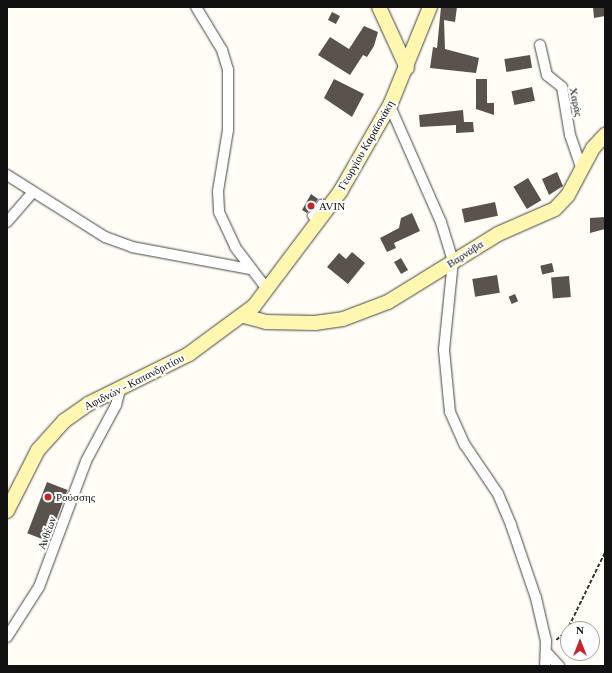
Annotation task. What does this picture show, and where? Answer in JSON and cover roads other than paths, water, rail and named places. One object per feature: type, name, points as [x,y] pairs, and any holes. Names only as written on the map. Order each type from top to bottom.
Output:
[{"type":"main road","points":[[379,7],[406,68]]},
{"type":"main road","name":"Γεωργίου Καραϊσκάκη","points":[[267,289],[325,214],[390,106],[430,7]]},
{"type":"main road","name":"Βαρνάβα","points":[[244,316],[258,322],[315,323],[354,315],[403,294],[453,261],[498,234],[555,209],[568,195],[593,148],[605,135]]},
{"type":"main road","name":"Αφιδνών - Καπανδριτίου","points":[[7,511],[38,450],[49,435],[88,404],[120,390],[189,354],[244,316],[267,289]]},
{"type":"main road","name":"Βαρνάβα","points":[[254,306],[292,322]]},
{"type":"street","points":[[196,7],[226,59],[228,130],[218,202],[225,230],[249,269],[267,289]]},
{"type":"street","name":"Χαράς","points":[[540,45],[547,75],[562,87],[570,134],[582,170]]},
{"type":"street","points":[[390,106],[441,222],[453,261],[444,350],[450,412],[465,445],[498,494],[506,512],[536,598],[546,641],[547,653],[545,666]]},
{"type":"street","points":[[7,175],[32,193],[105,237],[132,247],[249,269]]},
{"type":"street","points":[[7,222],[32,193]]},
{"type":"street","name":"Ανθέων","points":[[7,637],[39,587],[86,460],[116,405],[120,390]]},
{"type":"street","points":[[547,653],[559,666]]},
{"type":"lane","points":[[313,221],[310,215],[320,202],[327,202]]},
{"type":"place","name":"AVIN","points":[[311,206]]},
{"type":"place","name":"Ρούσσης","points":[[48,497]]}]
